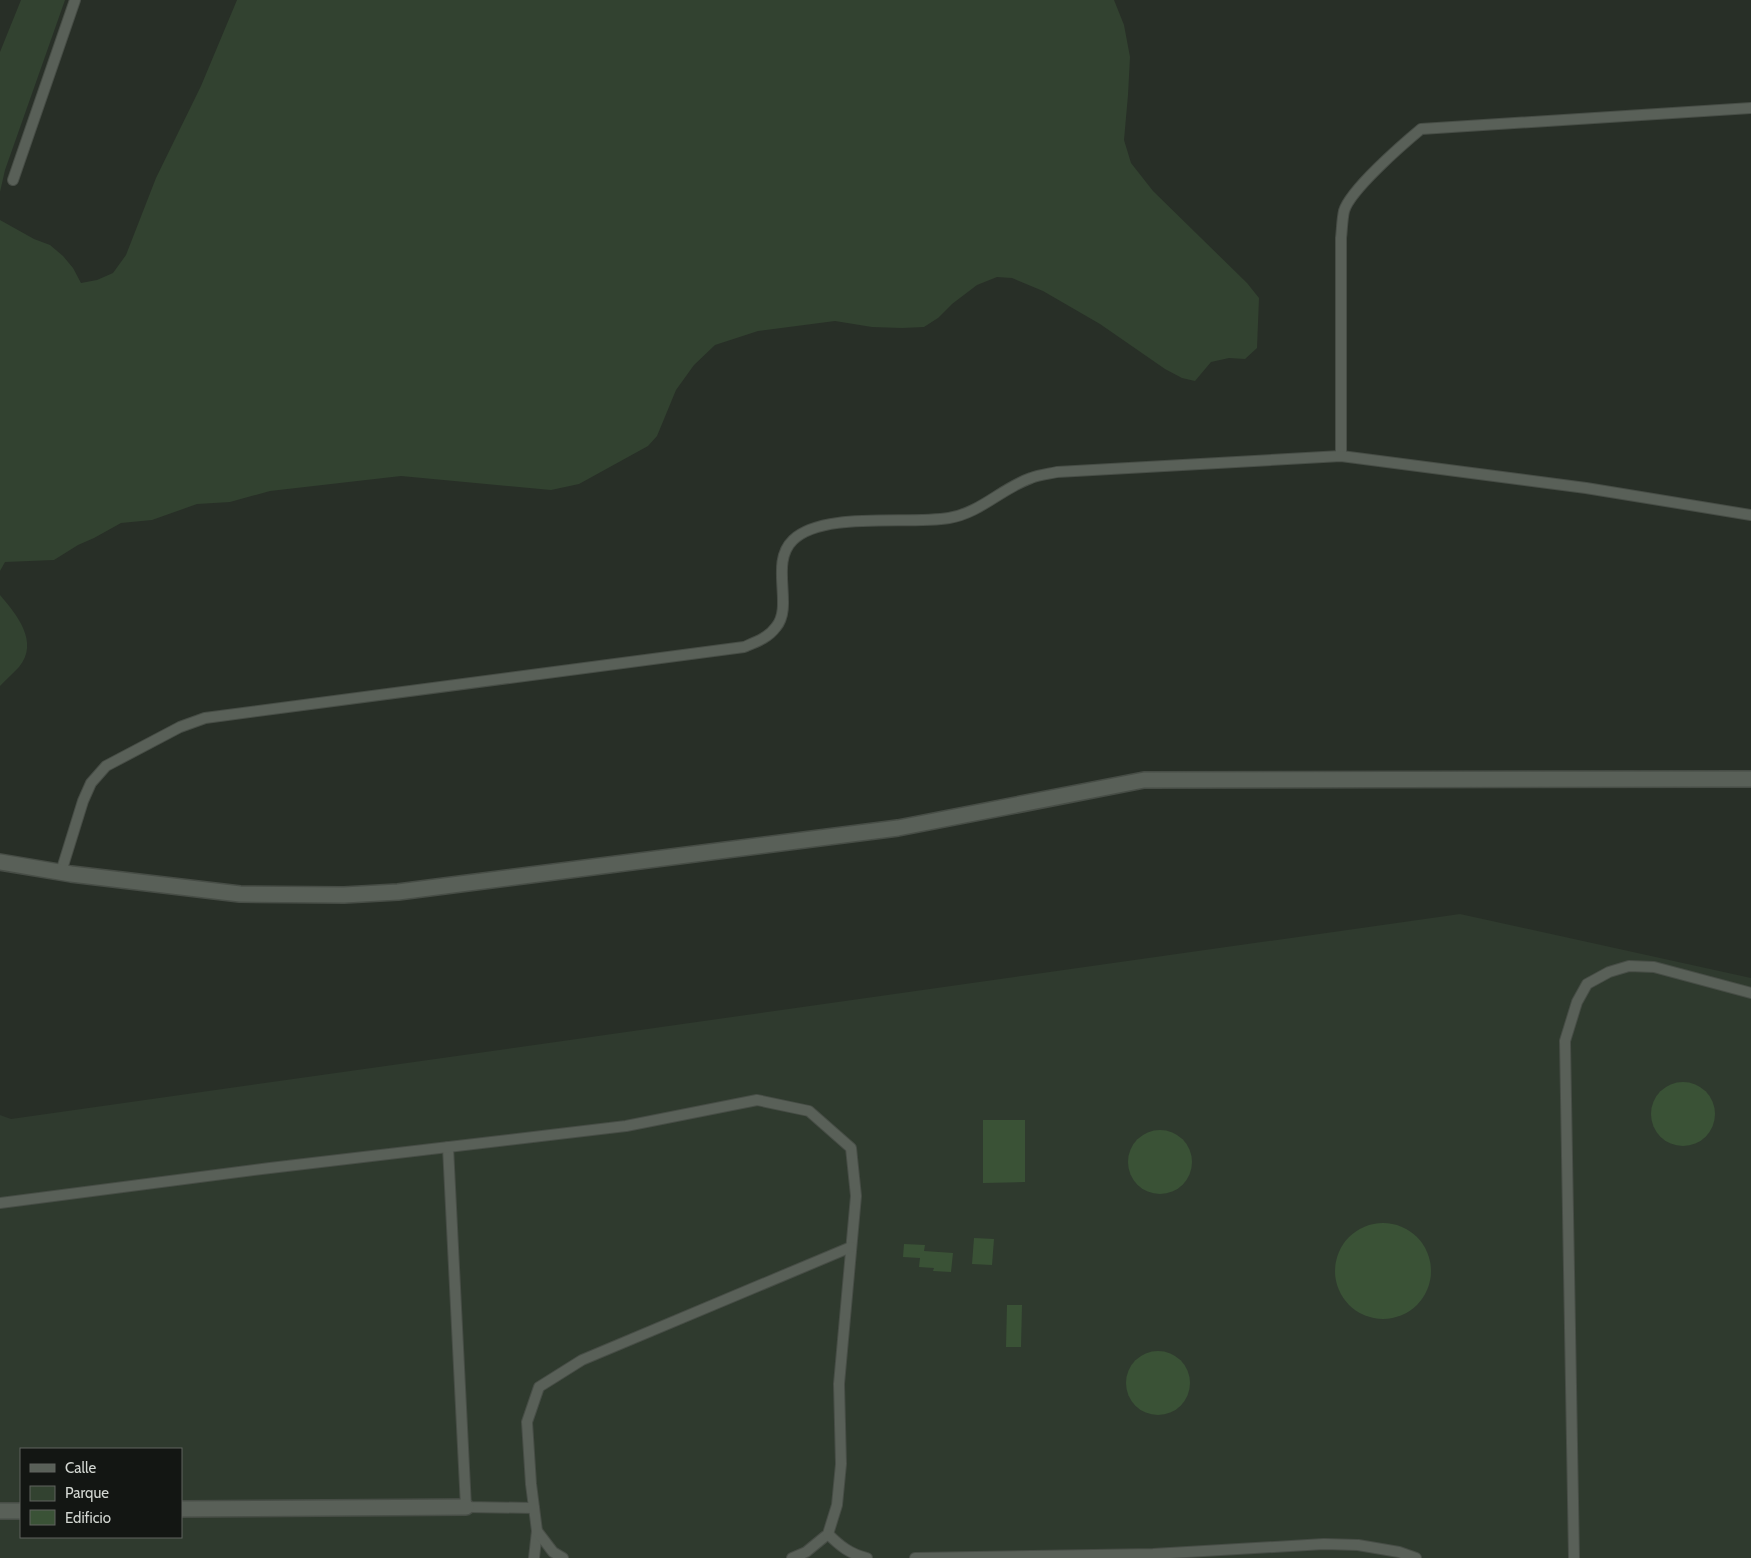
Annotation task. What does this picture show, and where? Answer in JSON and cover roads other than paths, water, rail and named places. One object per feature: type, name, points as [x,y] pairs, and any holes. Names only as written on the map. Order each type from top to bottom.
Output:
[{"type":"street","points":[[0,862],[61,872],[240,894],[344,895],[469,883],[889,829],[1144,780],[1751,779]]},
{"type":"street","points":[[182,1509],[466,1507]]},
{"type":"street","points":[[0,1511],[20,1511]]},
{"type":"lane","points":[[13,180],[75,0]]},
{"type":"lane","points":[[1342,456],[1341,238],[1345,210],[1358,190],[1399,148],[1421,129],[1751,108]]},
{"type":"lane","points":[[61,872],[83,801],[91,783],[106,766],[180,727],[205,718],[744,647],[766,637],[778,626],[782,611],[782,559],[792,540],[814,528],[841,522],[949,518],[974,510],[1030,478],[1057,472],[1342,456],[1586,488],[1751,515]]},
{"type":"lane","points":[[1574,1558],[1565,1041],[1572,1016],[1587,984],[1609,972],[1629,966],[1654,967],[1751,993]]},
{"type":"lane","points":[[0,1203],[626,1126],[756,1100],[809,1111],[851,1148],[856,1196],[840,1384],[841,1464],[837,1505],[828,1534],[806,1552],[792,1558]]},
{"type":"lane","points":[[448,1147],[466,1507],[534,1508]]},
{"type":"lane","points":[[534,1558],[537,1531],[531,1484],[527,1422],[539,1387],[582,1360],[852,1248]]},
{"type":"lane","points":[[537,1531],[552,1552],[563,1558]]},
{"type":"lane","points":[[828,1534],[840,1546],[856,1556],[867,1558]]},
{"type":"lane","points":[[915,1558],[1153,1554],[1324,1544],[1358,1545],[1400,1552],[1416,1558]]}]
